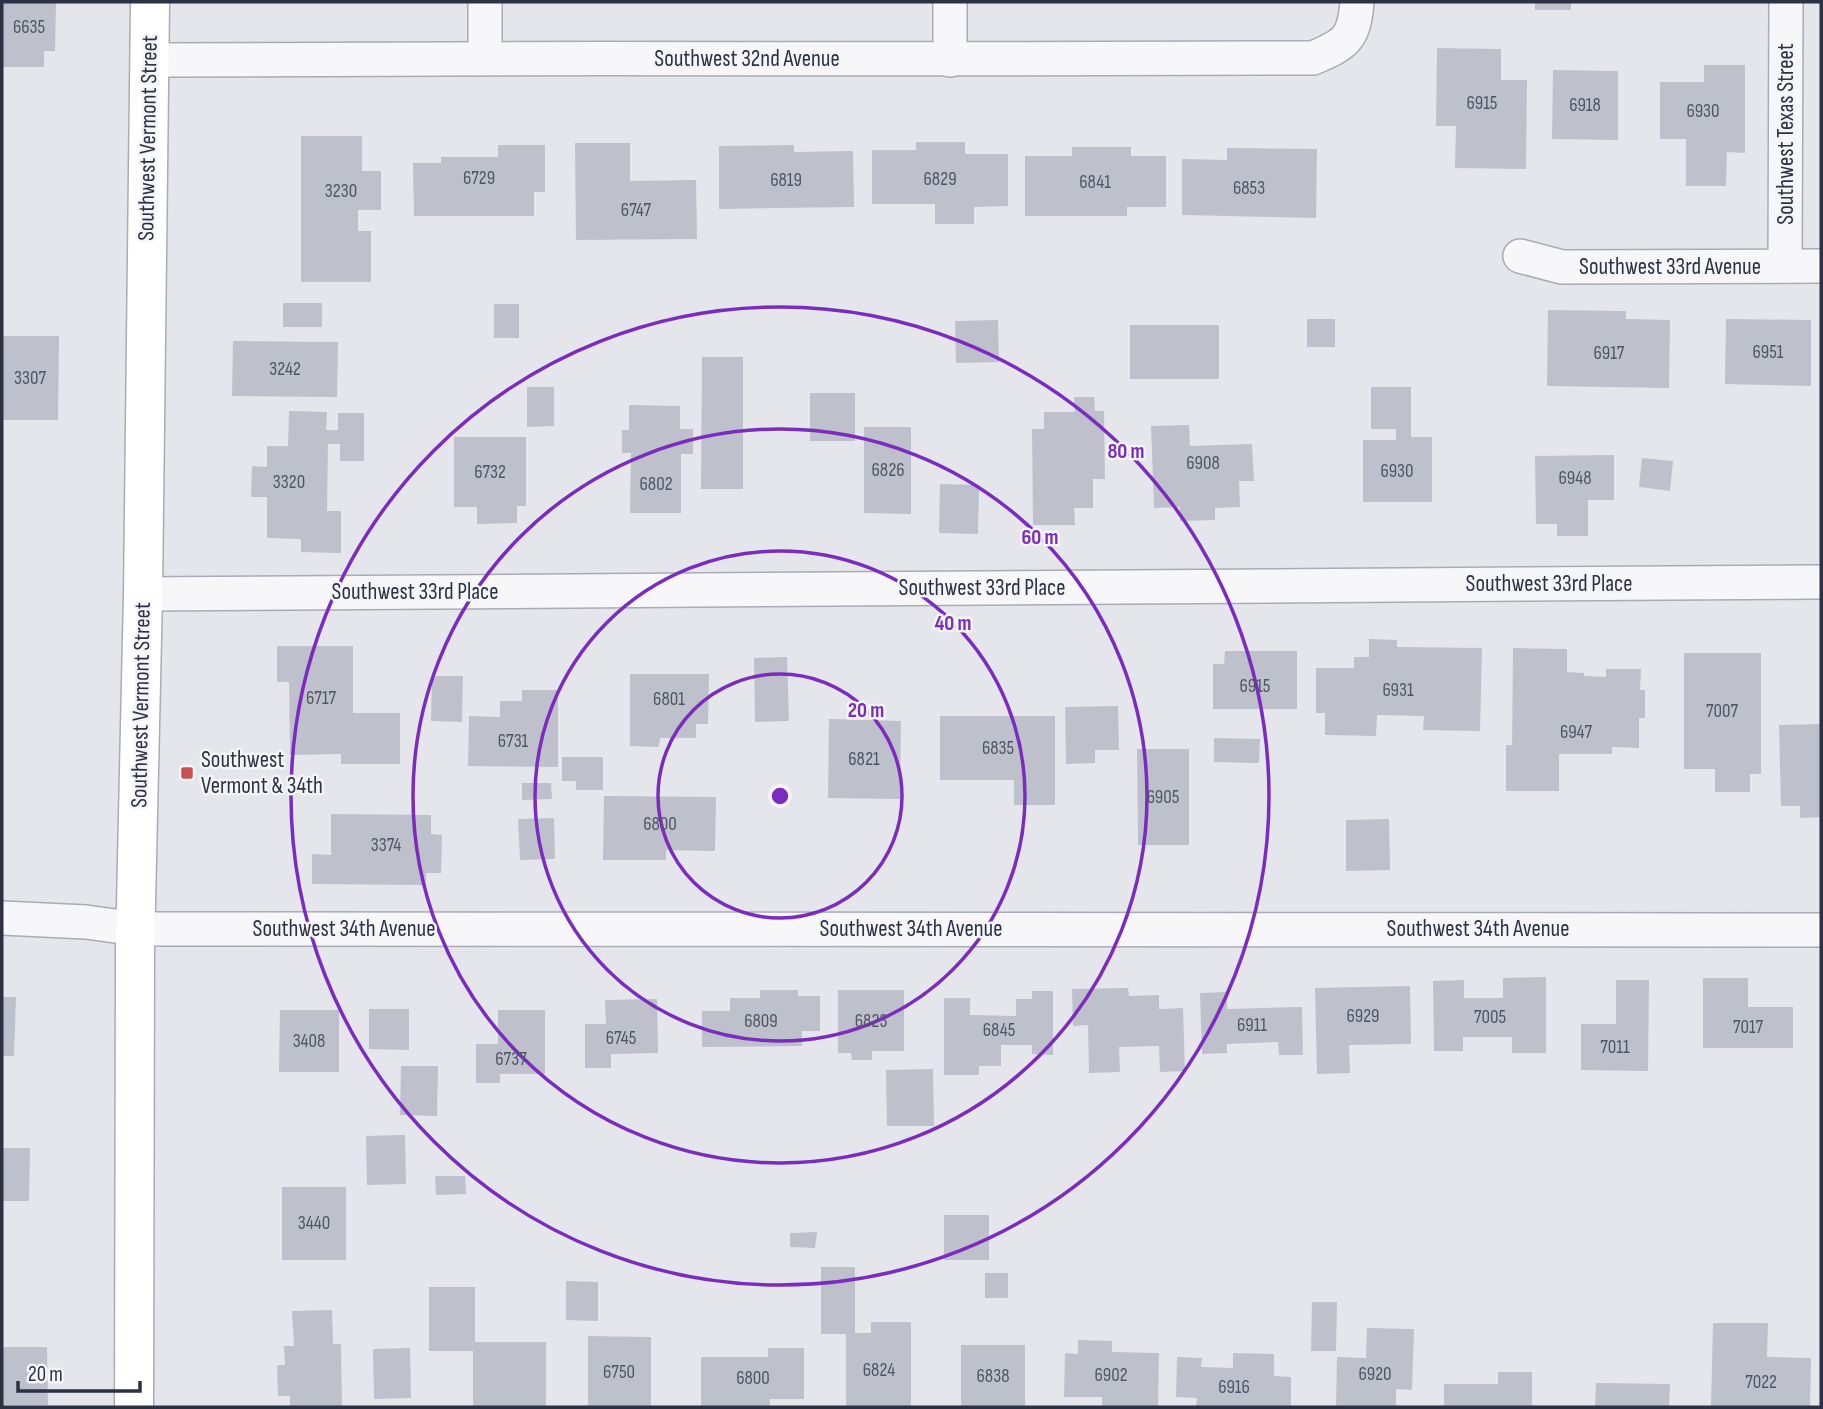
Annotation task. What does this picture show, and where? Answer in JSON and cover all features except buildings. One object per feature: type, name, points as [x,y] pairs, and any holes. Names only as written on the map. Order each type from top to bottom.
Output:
[{"type":"main road","name":"Southwest Vermont Street","points":[[134,1407],[137,929],[144,594],[150,2]]},
{"type":"street","points":[[485,2],[485,57]]},
{"type":"street","points":[[950,2],[950,60]]},
{"type":"street","name":"Southwest 32nd Avenue","points":[[149,60],[485,57],[950,60],[1313,58],[1342,46],[1355,23],[1357,2]]},
{"type":"street","name":"Southwest Texas Street","points":[[1785,266],[1786,2]]},
{"type":"street","name":"Southwest 33rd Avenue","points":[[1520,256],[1562,267],[1821,266]]},
{"type":"street","name":"Southwest 33rd Place","points":[[144,594],[1821,582]]},
{"type":"street","name":"Southwest 34th Avenue","points":[[2,918],[86,922],[137,929],[1821,930]]},
{"type":"place","name":"Southwest Vermont & 34th","points":[[187,773]]}]
